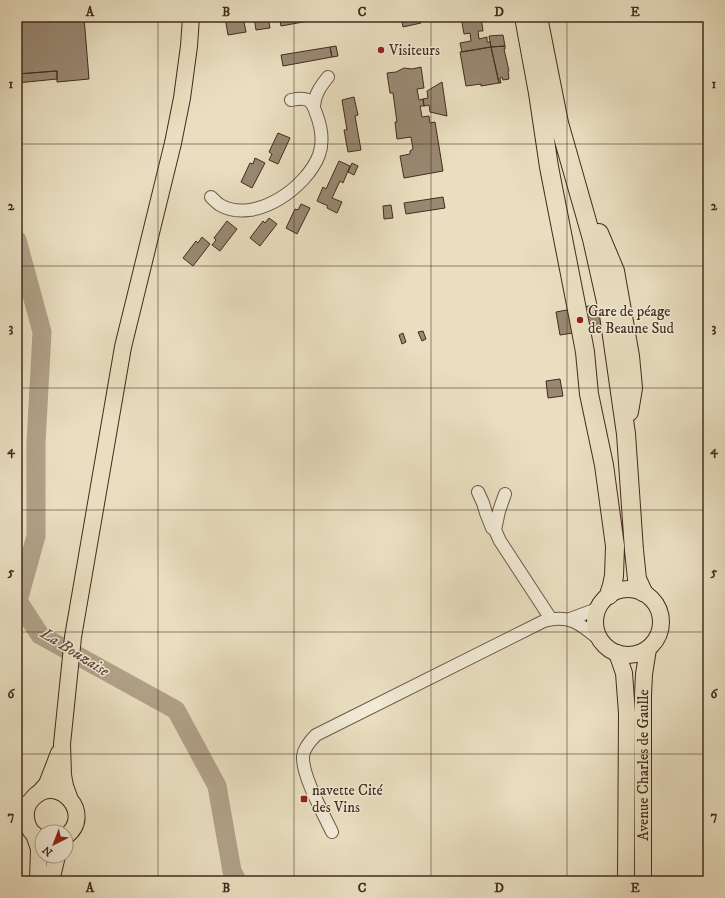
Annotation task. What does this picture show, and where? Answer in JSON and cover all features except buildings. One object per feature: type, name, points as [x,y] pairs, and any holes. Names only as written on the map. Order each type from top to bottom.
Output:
[{"type":"highway","points":[[524,17],[538,93],[549,167],[585,352],[589,394],[604,465],[615,546],[614,576],[609,594]]},
{"type":"highway","points":[[538,17],[551,89],[559,123],[592,239],[609,315],[626,434],[634,550],[638,578],[642,592]]},
{"type":"main road","points":[[74,827],[76,811],[74,804],[64,786],[62,744],[73,637],[123,347],[173,143],[182,98],[189,46],[191,17]]},
{"type":"main road","points":[[629,588],[642,592],[650,596],[660,610],[661,627],[659,636],[648,649],[633,655],[617,653],[608,648],[601,641],[596,631],[595,620],[597,609],[609,594],[615,591],[629,588]]},
{"type":"main road","name":"Avenue Charles de Gaulle","points":[[643,881],[643,695],[644,674],[648,649]]},
{"type":"main road","name":"Avenue Charles de Gaulle","points":[[617,653],[624,673],[627,712],[626,881]]},
{"type":"main road","points":[[38,881],[39,849],[30,829],[26,812],[29,800],[47,784],[62,744]]},
{"type":"main road","points":[[29,800],[47,790],[55,790],[69,797]]},
{"type":"main road","points":[[51,881],[55,864]]},
{"type":"street","points":[[211,197],[219,205],[227,208],[249,210],[263,206],[280,198],[292,190],[306,176],[319,154],[321,140],[320,125],[314,106],[315,98],[318,90],[328,77]]},
{"type":"street","points":[[291,100],[306,99],[314,106]]},
{"type":"street","points":[[478,492],[492,528],[495,530],[500,541],[551,619]]},
{"type":"street","points":[[495,530],[499,511],[505,494]]},
{"type":"street","points":[[570,619],[597,609]]},
{"type":"street","points":[[332,832],[304,771],[303,755],[306,746],[316,735],[544,621],[561,618],[570,619],[589,631],[601,641]]},
{"type":"waterway","name":"La Bouzaise","points":[[17,240],[42,332],[36,443],[36,536],[18,601],[40,635],[176,710],[217,786],[232,871],[237,881]]},
{"type":"place","name":"Visiteurs","points":[[381,50]]},
{"type":"place","name":"Gare de péage de Beaune Sud","points":[[580,320]]},
{"type":"place","name":"navette Cité des Vins","points":[[304,799]]}]
